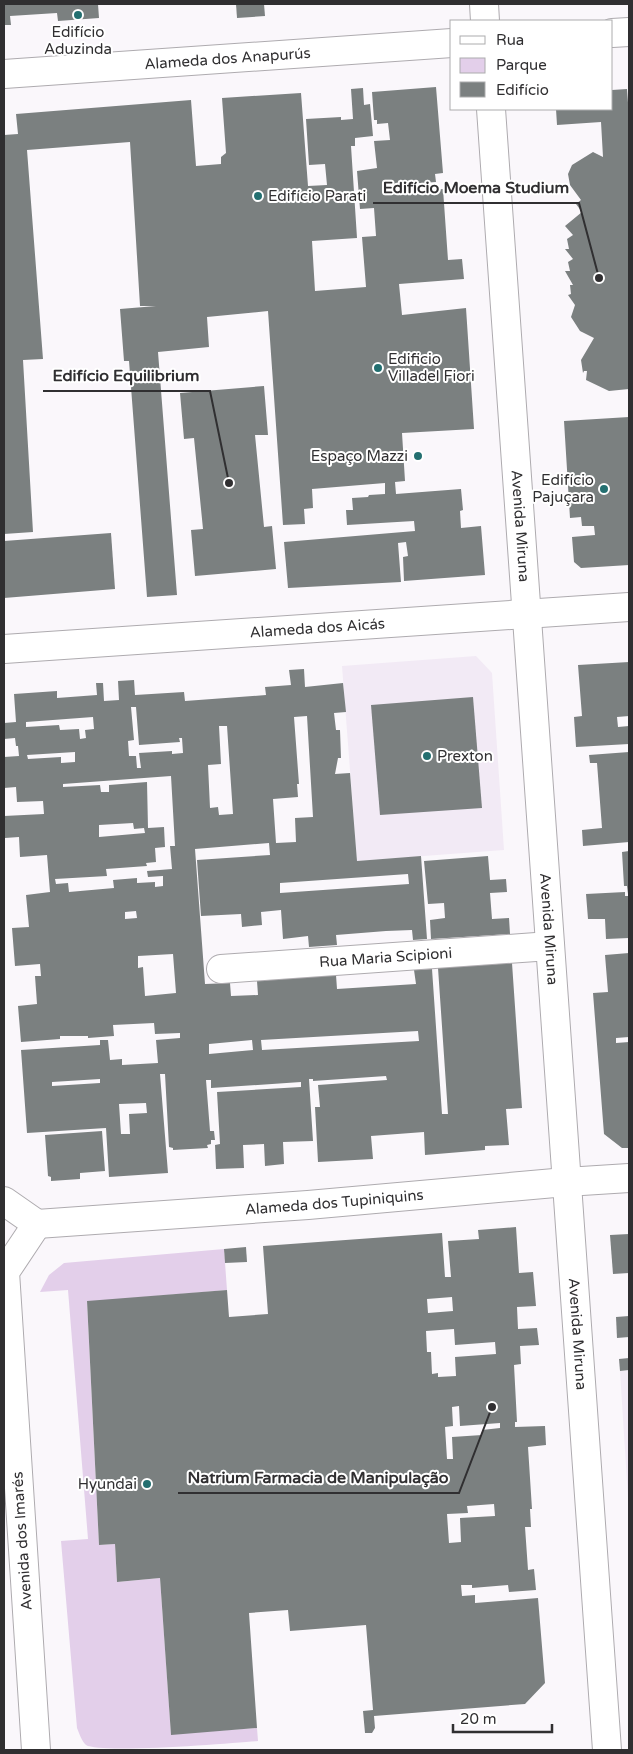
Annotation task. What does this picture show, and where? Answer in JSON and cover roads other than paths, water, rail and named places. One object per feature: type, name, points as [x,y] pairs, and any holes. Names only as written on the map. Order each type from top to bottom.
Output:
[{"type":"street","points":[[484,4],[485,20]]},
{"type":"street","points":[[613,33],[629,32]]},
{"type":"street","name":"Alameda dos Anapurús","points":[[4,74],[450,44]]},
{"type":"street","name":"Avenida Miruna","points":[[491,110],[607,1750]]},
{"type":"street","name":"Alameda dos Aicás","points":[[4,649],[629,607]]},
{"type":"street","name":"Rua Maria Scipioni","points":[[221,969],[550,946]]},
{"type":"street","name":"Alameda dos Tupiniquins","points":[[38,1224],[308,1205],[629,1178]]},
{"type":"street","points":[[4,1201],[38,1224]]},
{"type":"street","name":"Avenida dos Imarés","points":[[36,1750],[4,1272],[38,1224]]},
{"type":"place","name":"Edifício Aduzinda","points":[[78,15]]},
{"type":"place","name":"Edifício Parati","points":[[258,196]]},
{"type":"place","name":"Edifício Moema Studium","points":[[599,278]]},
{"type":"place","name":"Edificio Villadel Fiori","points":[[378,368]]},
{"type":"place","name":"Espaço Mazzi","points":[[418,456]]},
{"type":"place","name":"Edifício Equilibrium","points":[[229,483]]},
{"type":"place","name":"Edifício Pajuçara","points":[[604,489]]},
{"type":"place","name":"Prexton","points":[[427,756]]},
{"type":"place","name":"Natrium Farmacia de Manipulação","points":[[492,1407]]},
{"type":"place","name":"Hyundai","points":[[147,1484]]}]
